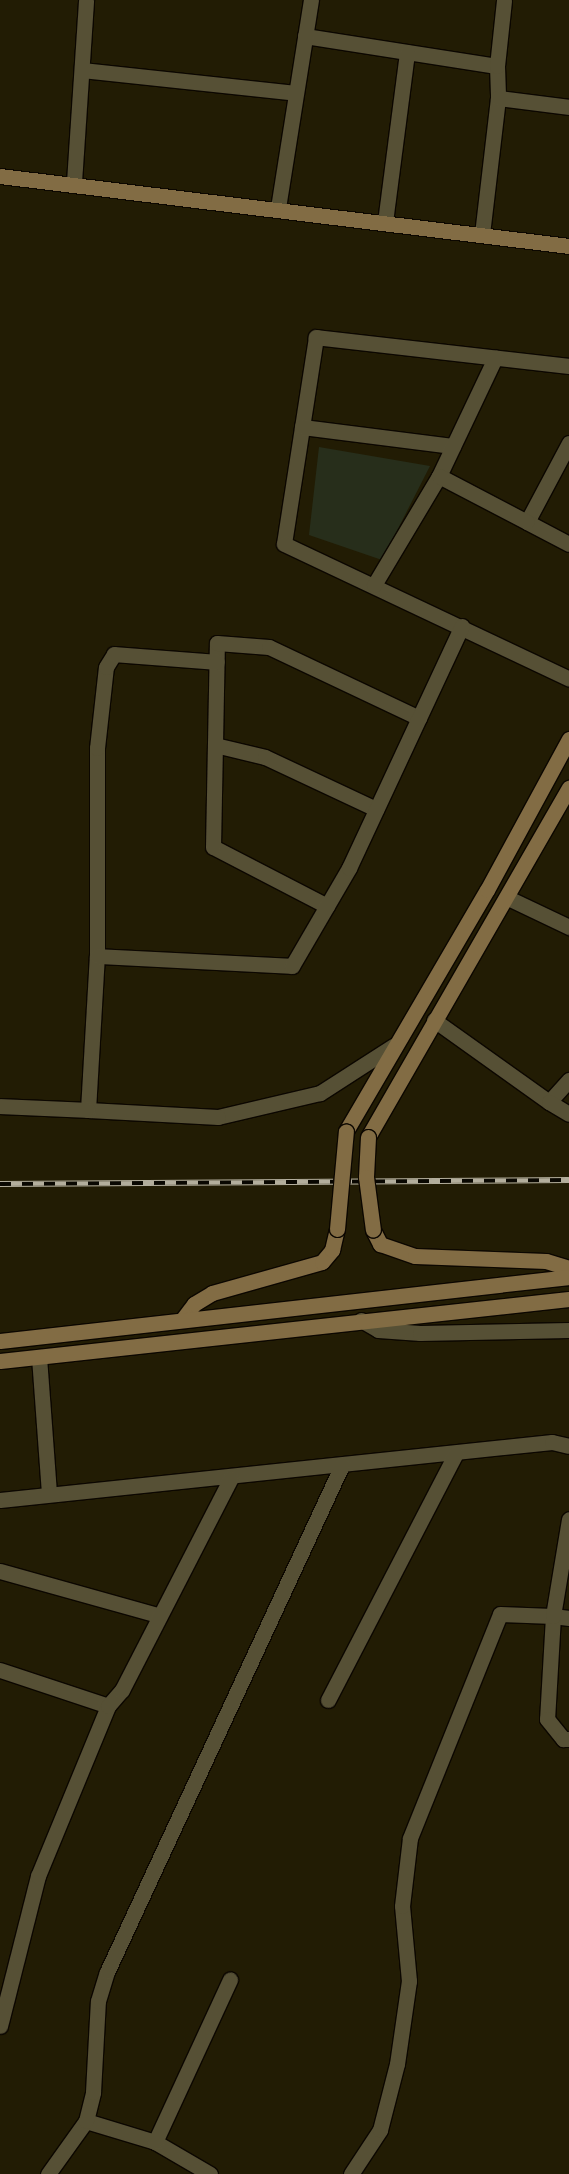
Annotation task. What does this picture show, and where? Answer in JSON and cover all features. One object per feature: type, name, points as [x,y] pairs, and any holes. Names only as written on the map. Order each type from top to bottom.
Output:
[{"type":"street","points":[[74,182],[86,0]]},
{"type":"street","points":[[278,208],[311,0]]},
{"type":"street","points":[[482,234],[498,98],[497,66],[504,0]]},
{"type":"street","points":[[305,36],[497,66]]},
{"type":"street","points":[[385,222],[407,52]]},
{"type":"street","points":[[82,70],[296,93]]},
{"type":"street","points":[[498,98],[569,107]]},
{"type":"street","points":[[0,176],[74,182],[569,246]]},
{"type":"street","points":[[569,366],[316,337],[284,544],[462,626],[569,679]]},
{"type":"street","points":[[374,585],[439,476],[494,358]]},
{"type":"street","points":[[302,427],[453,446]]},
{"type":"street","points":[[527,522],[569,443]]},
{"type":"street","points":[[439,476],[569,544]]},
{"type":"street","points":[[97,956],[292,966],[327,906],[376,809],[462,626]]},
{"type":"street","points":[[327,906],[213,847],[217,643],[269,647],[419,718]]},
{"type":"street","points":[[88,1110],[97,956],[97,748],[106,666],[114,654],[217,662]]},
{"type":"street","points":[[182,1320],[194,1304],[212,1293],[322,1262],[332,1250],[337,1229],[346,1131],[393,1046],[487,890],[569,739]]},
{"type":"street","points":[[215,744],[265,757],[376,809]]},
{"type":"street","points":[[569,788],[508,898],[434,1020],[368,1137],[366,1177],[373,1230],[380,1244],[415,1256],[546,1262],[569,1268]]},
{"type":"street","points":[[508,898],[569,927]]},
{"type":"street","points":[[434,1020],[549,1102],[569,1114]]},
{"type":"street","points":[[0,1106],[218,1117],[320,1093],[393,1046]]},
{"type":"street","points":[[549,1102],[569,1080]]},
{"type":"street","points":[[0,1341],[569,1277]]},
{"type":"street","points":[[0,1361],[361,1320],[569,1299]]},
{"type":"street","points":[[361,1320],[378,1330],[420,1333],[569,1330]]},
{"type":"street","points":[[39,1357],[49,1493]]},
{"type":"street","points":[[0,1500],[49,1493],[231,1478],[552,1442],[569,1446]]},
{"type":"street","points":[[328,1700],[456,1453]]},
{"type":"street","points":[[48,2174],[86,2121],[94,2092],[98,2001],[107,1972],[342,1465]]},
{"type":"street","points":[[0,2026],[38,1876],[108,1706],[122,1690],[158,1615],[231,1478]]},
{"type":"street","points":[[569,1519],[553,1616],[547,1719],[563,1738],[569,1739]]},
{"type":"street","points":[[0,1570],[158,1615]]},
{"type":"street","points":[[350,2174],[380,2130],[397,2064],[409,1981],[402,1906],[405,1873],[420,1813],[500,1614],[569,1618]]},
{"type":"street","points":[[0,1670],[108,1706]]},
{"type":"street","points":[[155,2142],[230,1980]]},
{"type":"street","points":[[86,2121],[155,2142],[210,2174]]},
{"type":"green space","points":[[319,447],[430,466],[382,560],[309,535]]},
{"type":"railway","points":[[0,1184],[569,1180]]}]
